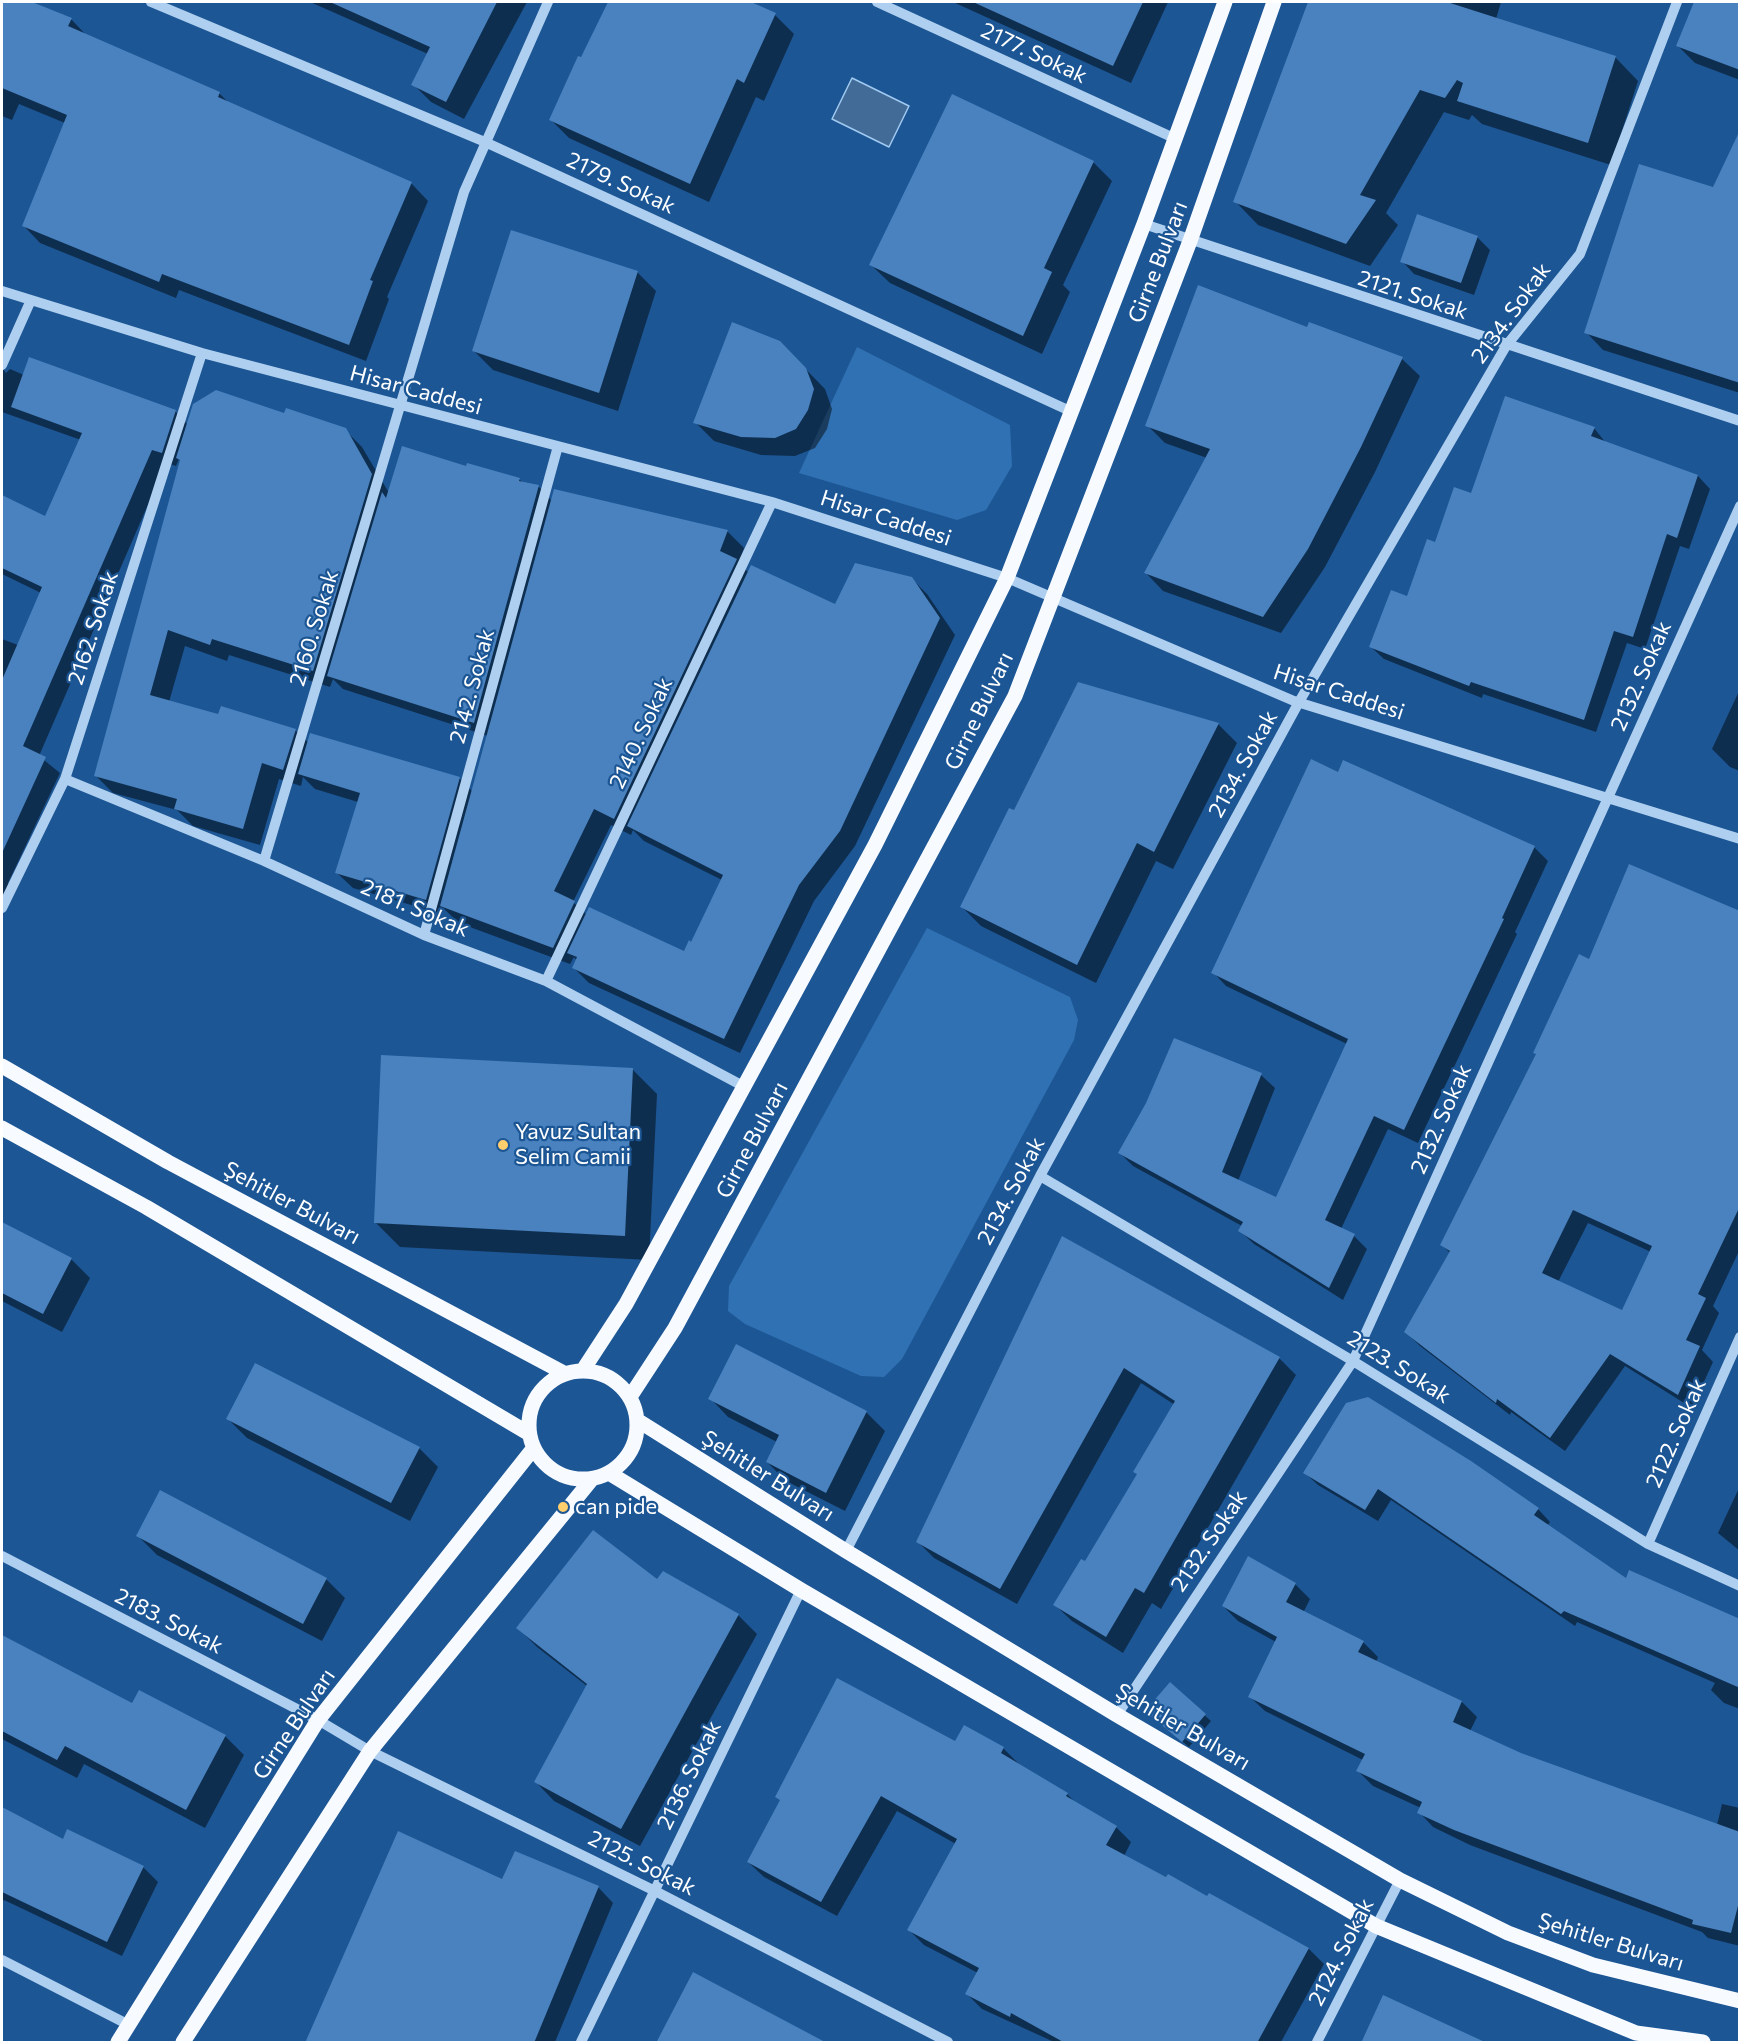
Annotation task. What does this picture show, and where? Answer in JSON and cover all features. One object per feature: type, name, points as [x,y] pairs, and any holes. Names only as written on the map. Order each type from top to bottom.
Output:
[{"type":"main road","name":"Girne Bulvarı","points":[[583,1370],[626,1304],[875,845],[1007,578],[1144,224],[1225,2]]},
{"type":"main road","name":"Girne Bulvarı","points":[[630,1397],[675,1328],[881,949],[1015,696],[1190,241],[1274,2]]},
{"type":"main road","name":"Şehitler Bulvarı","points":[[2,1066],[168,1162],[564,1373]]},
{"type":"main road","points":[[2,1128],[146,1207],[528,1433]]},
{"type":"main road","points":[[583,1370],[601,1374],[618,1383],[630,1397],[638,1431],[632,1449],[623,1463],[609,1473],[592,1479],[574,1479],[558,1474],[544,1464],[533,1449],[528,1433],[529,1414],[536,1397],[548,1382],[564,1373],[583,1370]]},
{"type":"main road","name":"Şehitler Bulvarı","points":[[637,1420],[846,1551],[1117,1715],[1400,1880],[1508,1933],[1593,1965],[1740,2001]]},
{"type":"main road","name":"Girne Bulvarı","points":[[118,2043],[318,1720],[533,1449]]},
{"type":"main road","points":[[609,1473],[801,1590],[1376,1926],[1636,2033],[1703,2043]]},
{"type":"main road","points":[[183,2043],[370,1751],[592,1479]]},
{"type":"street","name":"2179. Sokak","points":[[151,2],[485,142],[1070,411]]},
{"type":"street","name":"2160. Sokak","points":[[264,861],[464,192],[548,2]]},
{"type":"street","name":"2177. Sokak","points":[[877,2],[1176,139]]},
{"type":"street","name":"2134. Sokak","points":[[846,1551],[1040,1176],[1299,702],[1506,346],[1580,254],[1677,2]]},
{"type":"street","name":"2121. Sokak","points":[[1144,224],[1506,346],[1740,421]]},
{"type":"street","name":"Hisar Caddesi","points":[[2,291],[202,353],[400,407],[772,502],[1007,578],[1299,702],[1740,839]]},
{"type":"street","points":[[2,365],[31,300]]},
{"type":"street","name":"2162. Sokak","points":[[2,908],[65,779],[202,353]]},
{"type":"street","name":"2142. Sokak","points":[[424,935],[558,446]]},
{"type":"street","name":"2140. Sokak","points":[[546,981],[772,502]]},
{"type":"street","name":"2132. Sokak","points":[[1117,1715],[1353,1360],[1740,506]]},
{"type":"street","name":"2181. Sokak","points":[[65,779],[264,861],[424,935],[546,981],[743,1086]]},
{"type":"street","name":"2123. Sokak","points":[[1040,1176],[1353,1360],[1648,1544],[1740,1586]]},
{"type":"street","name":"2122. Sokak","points":[[1648,1544],[1740,1337]]},
{"type":"street","name":"2183. Sokak","points":[[2,1556],[318,1720]]},
{"type":"street","name":"2136. Sokak","points":[[581,2043],[801,1590]]},
{"type":"street","name":"2125. Sokak","points":[[318,1720],[370,1751],[655,1890],[948,2043]]},
{"type":"street","name":"2124. Sokak","points":[[1317,2043],[1400,1880]]},
{"type":"street","points":[[2,1960],[129,2025]]},
{"type":"shaded area","points":[[852,78],[909,106],[889,147],[832,119]]},
{"type":"shaded area","points":[[857,347],[1010,425],[1012,466],[986,510],[957,520],[799,473]]},
{"type":"shaded area","points":[[927,928],[1070,997],[1078,1020],[1074,1040],[902,1359],[884,1377],[861,1376],[745,1324],[728,1311],[729,1286]]},
{"type":"building","points":[[2,2],[32,2],[72,18],[68,26],[220,92],[218,97],[412,182],[370,280],[373,281],[349,345],[162,274],[159,282],[22,226],[67,115],[2,88]]},
{"type":"building","points":[[330,2],[497,2],[446,102],[411,85],[430,47]]},
{"type":"building","points":[[608,2],[751,2],[776,13],[744,83],[737,79],[690,184],[549,120],[578,56],[581,57]]},
{"type":"building","points":[[973,2],[1143,2],[1113,66]]},
{"type":"building","points":[[1308,2],[1447,2],[1616,56],[1588,143],[1457,101],[1463,83],[1457,80],[1445,98],[1420,90],[1360,195],[1376,200],[1346,244],[1233,202]]},
{"type":"building","points":[[1694,2],[1740,2],[1740,70],[1676,46]]},
{"type":"building","points":[[952,94],[1094,161],[1044,268],[1052,272],[1023,336],[869,265]]},
{"type":"building","points":[[1740,130],[1740,383],[1584,333],[1639,164],[1713,187]]},
{"type":"building","points":[[1417,214],[1478,236],[1461,283],[1400,262]]},
{"type":"building","points":[[511,230],[638,271],[599,393],[472,351]]},
{"type":"building","points":[[1198,285],[1307,327],[1309,322],[1403,357],[1361,447],[1308,549],[1263,617],[1144,573],[1210,449],[1145,426]]},
{"type":"building","points":[[732,322],[780,341],[806,368],[814,389],[808,410],[796,429],[775,438],[741,437],[693,423]]},
{"type":"building","points":[[29,357],[176,410],[162,453],[152,450],[23,746],[46,757],[2,853],[2,680],[42,587],[2,568],[2,495],[45,516],[82,433],[11,407]]},
{"type":"building","points":[[216,390],[284,413],[286,408],[346,428],[372,474],[313,671],[212,639],[210,645],[168,630],[150,695],[218,714],[221,706],[296,729],[283,770],[262,763],[243,829],[174,809],[177,799],[94,776],[180,460],[176,458],[193,404]]},
{"type":"building","points":[[1505,396],[1595,427],[1591,436],[1698,475],[1677,538],[1667,534],[1633,637],[1614,631],[1584,720],[1471,682],[1469,686],[1369,647],[1391,590],[1407,596],[1427,539],[1435,542],[1454,487],[1471,493]]},
{"type":"building","points":[[402,446],[539,485],[474,723],[327,676],[382,492],[386,498]]},
{"type":"building","points":[[554,489],[728,530],[720,551],[737,559],[614,819],[594,809],[554,891],[575,901],[553,948],[440,906]]},
{"type":"building","points":[[855,563],[912,577],[940,618],[840,831],[799,885],[724,1039],[572,968],[577,957],[567,953],[589,907],[684,951],[689,940],[691,942],[723,875],[627,826],[751,565],[835,604]]},
{"type":"building","points":[[1078,682],[1219,723],[1154,852],[1137,843],[1077,965],[960,907],[1009,808],[1014,810]]},
{"type":"building","points":[[310,733],[460,777],[426,900],[335,873],[360,793],[298,774]]},
{"type":"building","points":[[1311,759],[1338,772],[1343,760],[1535,846],[1502,918],[1504,919],[1404,1130],[1374,1116],[1325,1220],[1355,1234],[1329,1288],[1238,1231],[1243,1222],[1118,1153],[1146,1103],[1174,1038],[1262,1073],[1222,1172],[1276,1197],[1348,1039],[1211,973]]},
{"type":"building","points":[[1629,864],[1740,911],[1740,1206],[1698,1294],[1706,1298],[1686,1340],[1700,1346],[1678,1395],[1610,1354],[1550,1438],[1497,1399],[1496,1403],[1404,1332],[1450,1251],[1440,1245],[1536,1054],[1533,1053],[1579,954],[1589,959]],"holes":[[[1573,1210],[1652,1246],[1622,1310],[1542,1273]]]},
{"type":"building","name":"Yavuz Sultan Selim Camii","points":[[381,1055],[633,1068],[625,1236],[374,1223]]},
{"type":"building","points":[[2,1222],[72,1258],[43,1314],[2,1293]]},
{"type":"building","points":[[1062,1236],[1280,1357],[1144,1593],[1135,1588],[1106,1637],[1053,1605],[1081,1559],[1085,1561],[1137,1474],[1133,1472],[1175,1401],[1124,1368],[1000,1589],[916,1542]]},
{"type":"building","points":[[736,1344],[867,1411],[826,1493],[766,1462],[779,1435],[708,1399]]},
{"type":"building","points":[[255,1363],[420,1447],[391,1503],[226,1419]]},
{"type":"building","points":[[1368,1397],[1471,1461],[1539,1508],[1534,1515],[1626,1578],[1629,1570],[1740,1619],[1740,1688],[1564,1611],[1561,1614],[1378,1489],[1365,1510],[1303,1473],[1346,1403]]},
{"type":"building","points":[[160,1490],[327,1578],[303,1624],[136,1536]]},
{"type":"building","points":[[593,1530],[657,1579],[663,1571],[739,1614],[621,1829],[534,1782],[587,1684],[516,1628]]},
{"type":"building","points":[[1248,1556],[1296,1583],[1286,1602],[1364,1641],[1358,1652],[1462,1701],[1453,1722],[1521,1753],[1740,1832],[1740,1898],[1731,1933],[1692,1924],[1693,1920],[1454,1830],[1417,1813],[1422,1802],[1356,1771],[1365,1754],[1248,1697],[1277,1637],[1222,1606]]},
{"type":"building","points":[[2,1635],[132,1703],[139,1690],[226,1735],[186,1810],[65,1746],[57,1760],[2,1731]]},
{"type":"building","points":[[837,1678],[955,1741],[964,1725],[1004,1747],[1001,1753],[1068,1793],[1066,1796],[1117,1826],[1106,1845],[1166,1877],[1168,1874],[1207,1896],[1209,1893],[1309,1948],[1257,2043],[1065,2043],[1011,2013],[1010,2017],[965,1994],[979,1968],[907,1930],[957,1839],[881,1796],[821,1902],[747,1862],[780,1800],[775,1797]]},
{"type":"building","points":[[1170,1682],[1206,1714],[1182,1742],[1145,1711]]},
{"type":"building","points":[[2,1807],[63,1839],[67,1829],[144,1866],[107,1942],[2,1892]]},
{"type":"building","points":[[398,1831],[502,1879],[515,1851],[599,1886],[534,2043],[305,2043]]},
{"type":"building","points":[[693,1972],[827,2043],[656,2043]]},
{"type":"building","points":[[1383,1995],[1487,2043],[1361,2043]]},
{"type":"place","name":"Yavuz Sultan Selim Camii","points":[[503,1145]]},
{"type":"place","name":"can pide","points":[[563,1507]]}]
